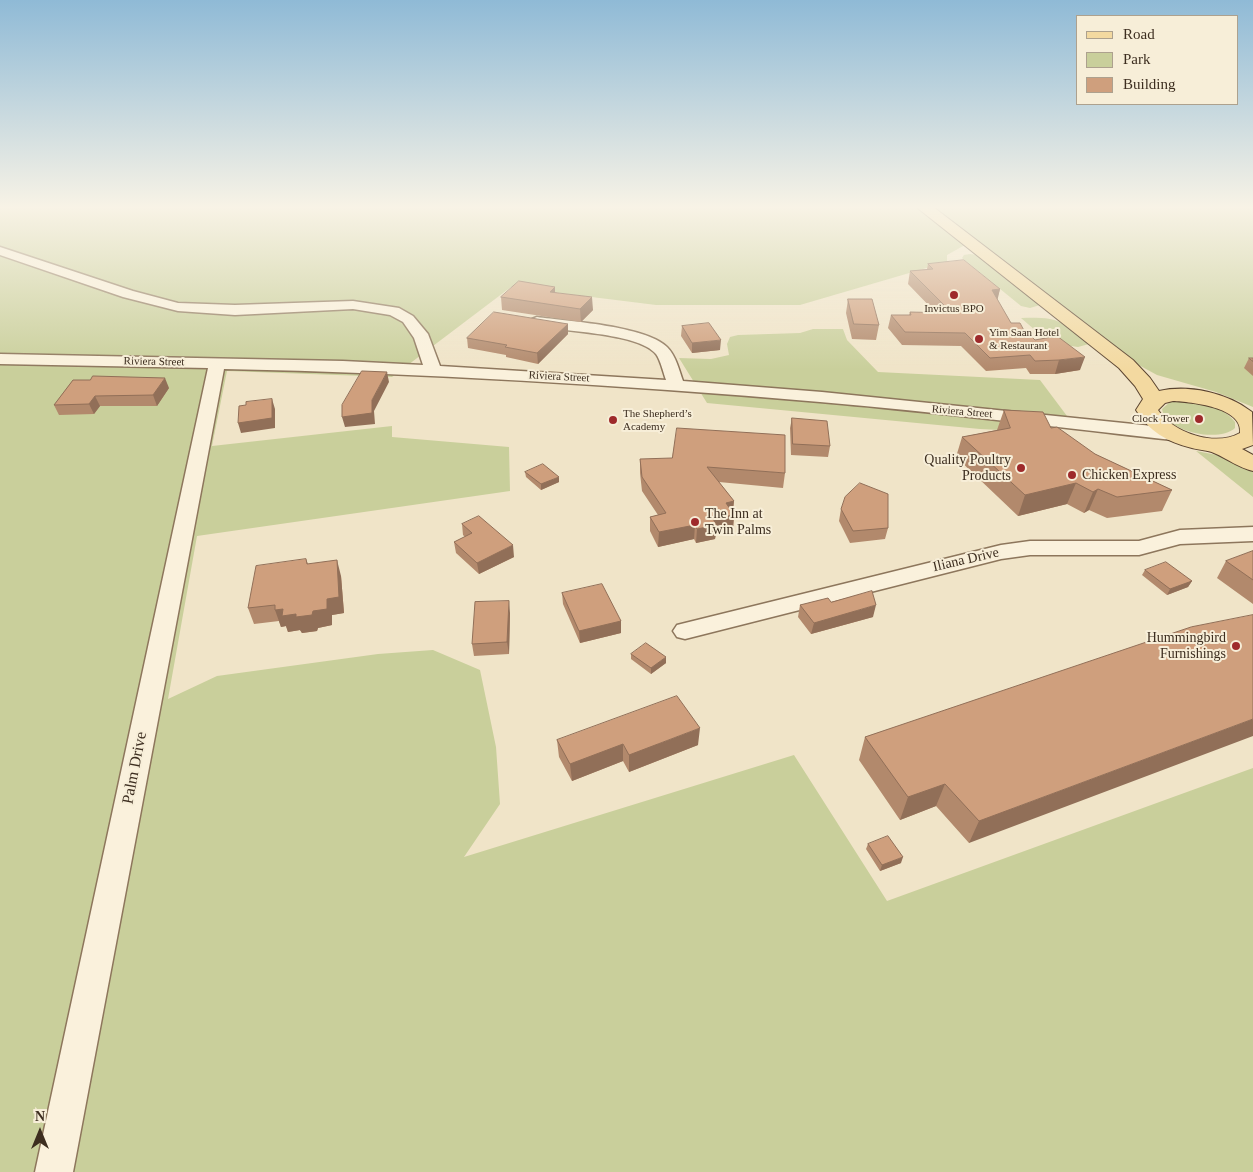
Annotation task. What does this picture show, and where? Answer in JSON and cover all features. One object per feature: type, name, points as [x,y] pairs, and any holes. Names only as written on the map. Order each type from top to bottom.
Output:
[{"type":"main road","points":[[993,261],[1126,364],[1157,380],[1227,406],[1240,413],[1248,421],[1252,429],[1250,442],[1216,445],[1201,443],[1172,434],[1158,425],[1142,382],[1126,364]]},
{"type":"main road","points":[[1152,408],[1174,395],[1200,397]]},
{"type":"main road","points":[[1216,445],[1253,464]]},
{"type":"street","points":[[29,261],[128,294],[178,307],[225,310],[353,305],[394,310],[408,319],[422,337],[427,346],[433,370]]},
{"type":"street","points":[[522,320],[644,340],[660,349],[667,359],[676,385]]},
{"type":"street","name":"Riviera Street","points":[[0,359],[217,363],[433,370],[676,385],[813,396],[1172,434]]},
{"type":"street","name":"Palm Drive","points":[[54,1172],[217,363]]},
{"type":"street","name":"Riviera Street","points":[[1116,427],[1132,423],[1152,408]]},
{"type":"street","name":"Iliana Drive","points":[[685,631],[1001,552],[1030,548],[1139,548],[1180,537],[1253,534]]},
{"type":"green space","points":[[0,261],[947,261],[800,305],[656,305],[511,287],[392,377],[227,371],[212,446],[392,426],[392,437],[509,447],[510,491],[197,536],[168,699],[217,676],[378,654],[433,650],[480,670],[496,747],[500,804],[464,857],[794,755],[887,901],[1253,768],[1253,1172],[0,1172]]},
{"type":"green space","points":[[965,261],[985,261],[1040,305],[1030,308],[1021,306]]},
{"type":"green space","points":[[1001,261],[1253,261],[1253,407],[1216,392],[1157,375],[1135,363]]},
{"type":"green space","points":[[1021,318],[1052,319],[1065,325],[1089,344],[1078,347],[1050,343]]},
{"type":"green space","points":[[813,329],[843,329],[847,340],[878,372],[1040,380],[1070,420],[1046,419],[1052,429],[1060,433],[980,429],[707,403],[679,358],[711,359],[729,355],[727,344],[730,337],[738,335],[800,333]]},
{"type":"green space","points":[[1179,400],[1202,403],[1217,408],[1230,416],[1235,422],[1235,428],[1217,435],[1206,435],[1194,433],[1173,424],[1166,417],[1162,409],[1170,402]]},
{"type":"green space","points":[[1196,451],[1222,456],[1253,471],[1253,497]]},
{"type":"building","points":[[965,261],[1000,289],[992,290],[1011,323],[1020,323],[1027,336],[1031,336],[1035,340],[1057,336],[1085,357],[1035,361],[1030,355],[990,358],[965,333],[905,332],[891,315],[911,315],[910,312],[952,313],[910,271],[933,269],[928,264]]},
{"type":"building","points":[[519,281],[555,287],[550,292],[592,297],[580,309],[501,297]]},
{"type":"building","points":[[848,299],[872,299],[879,325],[854,324]]},
{"type":"building","points":[[494,312],[568,324],[537,353],[505,347],[507,345],[467,338]]},
{"type":"building","points":[[709,323],[721,340],[692,343],[682,326]]},
{"type":"building","points":[[362,371],[387,372],[372,400],[372,413],[342,417],[342,405]]},
{"type":"building","points":[[93,376],[165,378],[153,395],[95,396],[89,404],[54,405],[73,380],[90,380]]},
{"type":"building","points":[[272,399],[272,418],[238,423],[239,406],[246,405],[246,402]]},
{"type":"building","points":[[1004,410],[1043,412],[1051,428],[1057,427],[1095,454],[1172,490],[1117,497],[1098,489],[1093,492],[1076,483],[1025,495],[962,437],[1010,428]]},
{"type":"building","points":[[792,418],[827,421],[830,446],[793,444]]},
{"type":"building","points":[[677,428],[785,435],[785,473],[707,467],[734,501],[726,503],[734,515],[713,519],[717,525],[697,529],[695,525],[659,532],[650,517],[666,513],[642,477],[640,459],[672,458]]},
{"type":"building","points":[[543,464],[559,477],[541,484],[525,472]]},
{"type":"building","points":[[860,483],[888,494],[888,528],[853,531],[841,509],[845,497]]},
{"type":"building","points":[[479,516],[513,545],[477,563],[454,542],[472,533],[462,524]]},
{"type":"building","points":[[1253,551],[1253,580],[1226,561]]},
{"type":"building","points":[[306,559],[307,564],[337,560],[339,597],[327,599],[327,609],[313,611],[312,615],[296,617],[296,614],[282,616],[283,609],[275,610],[275,605],[248,608],[256,566]]},
{"type":"building","points":[[1166,562],[1192,581],[1170,589],[1145,570]]},
{"type":"building","points":[[602,584],[621,621],[579,631],[562,593]]},
{"type":"building","points":[[872,591],[876,605],[814,623],[800,605],[828,598],[831,602]]},
{"type":"building","points":[[509,601],[507,642],[472,644],[475,602]]},
{"type":"building","points":[[1253,615],[1253,719],[979,821],[945,784],[908,797],[865,737],[1191,627]]},
{"type":"building","points":[[646,643],[666,657],[651,668],[631,654]]},
{"type":"building","points":[[677,696],[700,728],[629,755],[623,744],[570,764],[557,740]]},
{"type":"building","points":[[888,836],[903,857],[882,865],[868,844]]},
{"type":"place","name":"Invictus BPO","points":[[954,295]]},
{"type":"place","name":"Yim Saan Hotel & Restaurant","points":[[979,339]]},
{"type":"place","name":"Clock Tower","points":[[1199,419]]},
{"type":"place","name":"The Shepherd’s Academy","points":[[613,420]]},
{"type":"place","name":"Quality Poultry Products","points":[[1021,468]]},
{"type":"place","name":"Chicken Express","points":[[1072,475]]},
{"type":"place","name":"The Inn at Twin Palms","points":[[695,522]]},
{"type":"place","name":"Hummingbird Furnishings","points":[[1236,646]]}]
